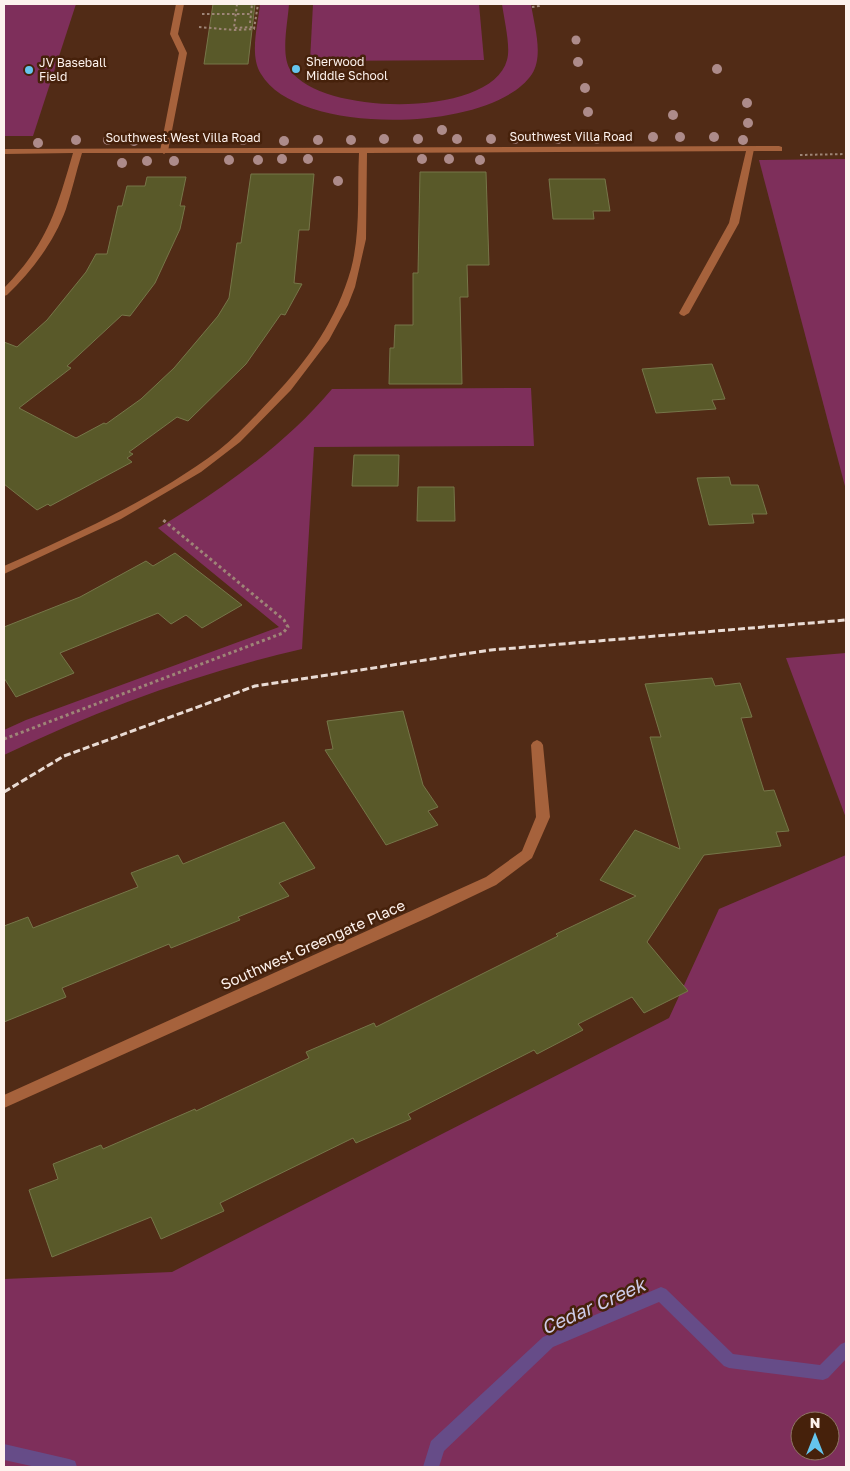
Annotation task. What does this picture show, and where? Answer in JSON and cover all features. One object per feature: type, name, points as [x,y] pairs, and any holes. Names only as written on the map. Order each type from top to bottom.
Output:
[{"type":"street","points":[[164,151],[183,53],[183,47],[176,38],[175,27],[180,4]]},
{"type":"street","points":[[684,313],[734,223],[750,149]]},
{"type":"street","name":"Southwest Villa Road","points":[[363,151],[779,149]]},
{"type":"street","points":[[4,293],[31,262],[51,234],[61,210],[78,151]]},
{"type":"street","points":[[4,570],[75,538],[143,504],[224,451],[242,435],[308,365],[339,312],[356,269],[359,254],[363,151]]},
{"type":"street","name":"Southwest West Villa Road","points":[[4,152],[363,151]]},
{"type":"street","name":"Southwest Greengate Place","points":[[4,1102],[491,881],[527,854],[543,817],[537,745]]},
{"type":"path","points":[[237,4],[234,28],[256,27]]},
{"type":"path","points":[[250,23],[252,4]]},
{"type":"path","points":[[256,27],[258,4]]},
{"type":"path","points":[[532,8],[539,6],[539,4]]},
{"type":"path","points":[[196,14],[251,14]]},
{"type":"path","points":[[175,27],[213,27],[240,31],[256,27]]},
{"type":"path","points":[[779,149],[789,155],[846,154]]},
{"type":"path","points":[[4,739],[282,633],[288,627],[284,620],[143,504]]},
{"type":"shaded area","name":"JV Baseball Field","points":[[4,4],[76,4],[33,136],[4,136]]},
{"type":"shaded area","points":[[260,4],[289,4],[285,48],[291,71],[309,86],[336,96],[369,103],[405,104],[441,101],[471,93],[495,79],[507,60],[508,41],[502,4],[531,4],[538,49],[536,66],[532,74],[511,94],[478,108],[439,117],[395,120],[352,117],[313,109],[281,95],[261,74],[257,66],[255,49]]},
{"type":"shaded area","points":[[313,4],[479,4],[484,60],[310,61]]},
{"type":"shaded area","points":[[846,159],[846,490],[759,160]]},
{"type":"shaded area","points":[[531,388],[534,446],[314,447],[302,649],[225,669],[150,694],[76,722],[4,755],[4,730],[26,720],[279,627],[158,528],[228,482],[273,448],[332,389]]},
{"type":"shaded area","points":[[846,653],[846,818],[786,658]]},
{"type":"shaded area","points":[[846,855],[846,1467],[4,1467],[4,1279],[172,1272],[669,1018],[719,909]]},
{"type":"building","points":[[213,4],[255,4],[248,64],[204,64]]},
{"type":"building","points":[[420,172],[486,172],[489,265],[467,265],[468,297],[460,297],[462,384],[389,384],[390,348],[394,348],[395,325],[413,325],[413,273],[418,273]]},
{"type":"building","points":[[251,174],[314,174],[309,230],[299,230],[294,283],[302,284],[285,315],[281,314],[246,364],[188,421],[177,417],[129,452],[133,454],[127,458],[132,462],[50,506],[48,504],[37,510],[4,484],[4,342],[17,347],[47,320],[86,272],[96,254],[107,254],[118,206],[122,206],[127,186],[145,186],[147,177],[186,177],[180,206],[185,206],[180,229],[155,283],[130,316],[122,315],[67,366],[71,368],[19,408],[76,438],[104,423],[106,424],[141,399],[174,368],[218,316],[229,298],[237,243],[241,243]]},
{"type":"building","points":[[549,179],[605,179],[610,211],[593,211],[594,219],[553,219]]},
{"type":"building","points":[[712,364],[725,399],[712,400],[716,409],[656,413],[642,369]]},
{"type":"building","points":[[354,455],[399,455],[398,486],[352,486]]},
{"type":"building","points":[[729,477],[731,485],[758,485],[767,514],[752,514],[754,523],[709,525],[697,478]]},
{"type":"building","points":[[418,487],[454,487],[455,521],[417,521]]},
{"type":"building","points":[[175,553],[242,605],[202,628],[186,615],[171,624],[158,613],[60,653],[74,673],[16,697],[4,678],[4,627],[80,597],[146,561],[153,566]]},
{"type":"building","points":[[712,678],[715,686],[740,683],[752,717],[741,718],[764,791],[774,790],[789,831],[776,832],[781,846],[704,855],[647,942],[688,991],[644,1013],[632,997],[578,1024],[583,1030],[537,1054],[534,1050],[408,1114],[411,1119],[356,1143],[353,1138],[220,1203],[224,1211],[161,1239],[151,1217],[52,1257],[29,1190],[58,1179],[53,1164],[101,1145],[103,1149],[195,1109],[196,1111],[309,1058],[306,1052],[374,1023],[376,1027],[558,936],[556,934],[636,896],[600,880],[635,830],[680,849],[650,737],[661,737],[645,684]]},
{"type":"building","points":[[403,711],[423,785],[438,807],[428,811],[438,825],[386,845],[325,750],[333,749],[327,721]]},
{"type":"building","points":[[284,822],[315,868],[279,883],[289,896],[238,917],[240,920],[171,948],[169,944],[62,988],[66,997],[4,1022],[4,926],[28,917],[33,928],[138,887],[131,873],[178,855],[183,864]]},
{"type":"waterway","name":"Cedar Creek","points":[[431,1467],[437,1446],[548,1342],[661,1294],[729,1361],[823,1373],[846,1349]]},
{"type":"waterway","points":[[4,1452],[69,1467]]},
{"type":"railway","points":[[4,792],[64,756],[255,686],[491,650],[846,620]]},
{"type":"place","name":"Sherwood Middle School","points":[[296,69]]},
{"type":"place","name":"JV Baseball Field","points":[[29,70]]}]
